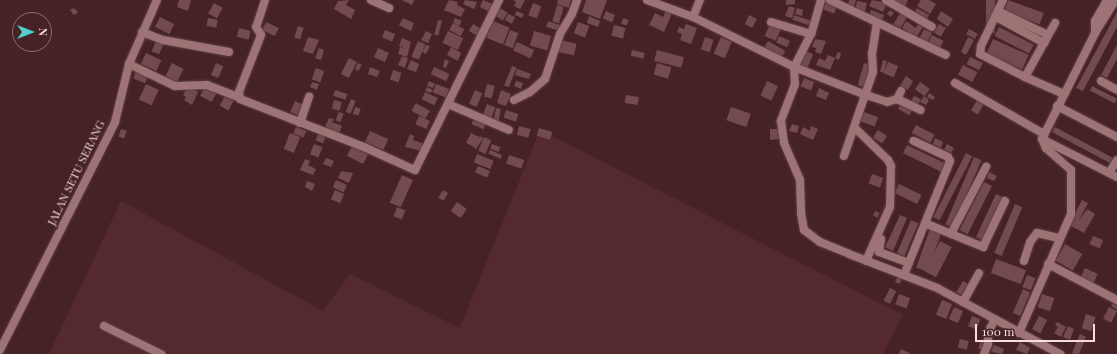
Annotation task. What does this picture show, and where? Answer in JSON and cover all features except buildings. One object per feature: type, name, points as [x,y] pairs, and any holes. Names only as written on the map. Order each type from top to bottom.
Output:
[{"type":"street","name":"JALAN SETU SERANG","points":[[0,350],[112,128],[120,104],[129,64],[157,0]]},
{"type":"street","points":[[239,97],[239,92],[261,35],[256,27],[264,0]]},
{"type":"street","points":[[371,0],[389,8]]},
{"type":"street","points":[[129,64],[175,86],[207,85],[300,123],[364,146],[417,170],[499,0]]},
{"type":"street","points":[[514,100],[530,92],[544,79],[560,34],[572,14],[577,0]]},
{"type":"street","points":[[647,0],[658,2],[693,17],[794,67],[887,102],[899,95],[921,110]]},
{"type":"street","points":[[693,17],[700,0]]},
{"type":"street","points":[[821,0],[811,34],[794,67],[795,84],[782,121],[784,143],[800,180],[800,214],[804,230],[820,242],[904,275],[963,302],[994,320],[1060,354]]},
{"type":"street","points":[[830,0],[877,24],[946,55]]},
{"type":"street","points":[[886,0],[920,23],[932,27]]},
{"type":"street","points":[[1003,0],[981,46],[980,54],[1025,77],[1064,94]]},
{"type":"street","points":[[1095,33],[1095,21],[1106,0]]},
{"type":"street","points":[[1019,333],[1059,238],[1071,214],[1071,171],[1065,162],[1046,148],[1043,136],[1095,33],[1116,0]]},
{"type":"street","points":[[997,14],[1048,35]]},
{"type":"street","points":[[997,14],[1044,43]]},
{"type":"street","points":[[770,22],[811,34]]},
{"type":"street","points":[[1025,77],[1055,23]]},
{"type":"street","points":[[844,156],[855,128],[873,72],[872,54],[877,24]]},
{"type":"street","points":[[142,32],[163,40],[229,52]]},
{"type":"street","points":[[1101,81],[1116,87]]},
{"type":"street","points":[[955,83],[1043,136],[1117,177]]},
{"type":"street","points":[[300,123],[309,98]]},
{"type":"street","points":[[448,104],[510,130]]},
{"type":"street","points":[[1057,106],[1117,137]]},
{"type":"street","points":[[855,128],[888,160],[891,166],[890,207],[866,261]]},
{"type":"street","points":[[904,275],[926,224],[949,158],[914,141]]},
{"type":"street","points":[[1109,173],[1117,160]]},
{"type":"street","points":[[951,234],[986,167]]},
{"type":"street","points":[[926,224],[983,248],[1005,201]]},
{"type":"street","points":[[880,230],[883,234],[879,252],[909,263]]},
{"type":"street","points":[[1024,261],[1030,242],[1036,233],[1059,238]]},
{"type":"street","points":[[1048,264],[1117,300]]},
{"type":"street","points":[[963,302],[979,273]]},
{"type":"street","points":[[984,354],[988,344],[988,332],[994,320]]},
{"type":"street","points":[[104,326],[161,354]]},
{"type":"shaded area","points":[[540,130],[903,315],[883,354],[49,354],[121,201],[323,311],[350,274],[460,328]]}]
